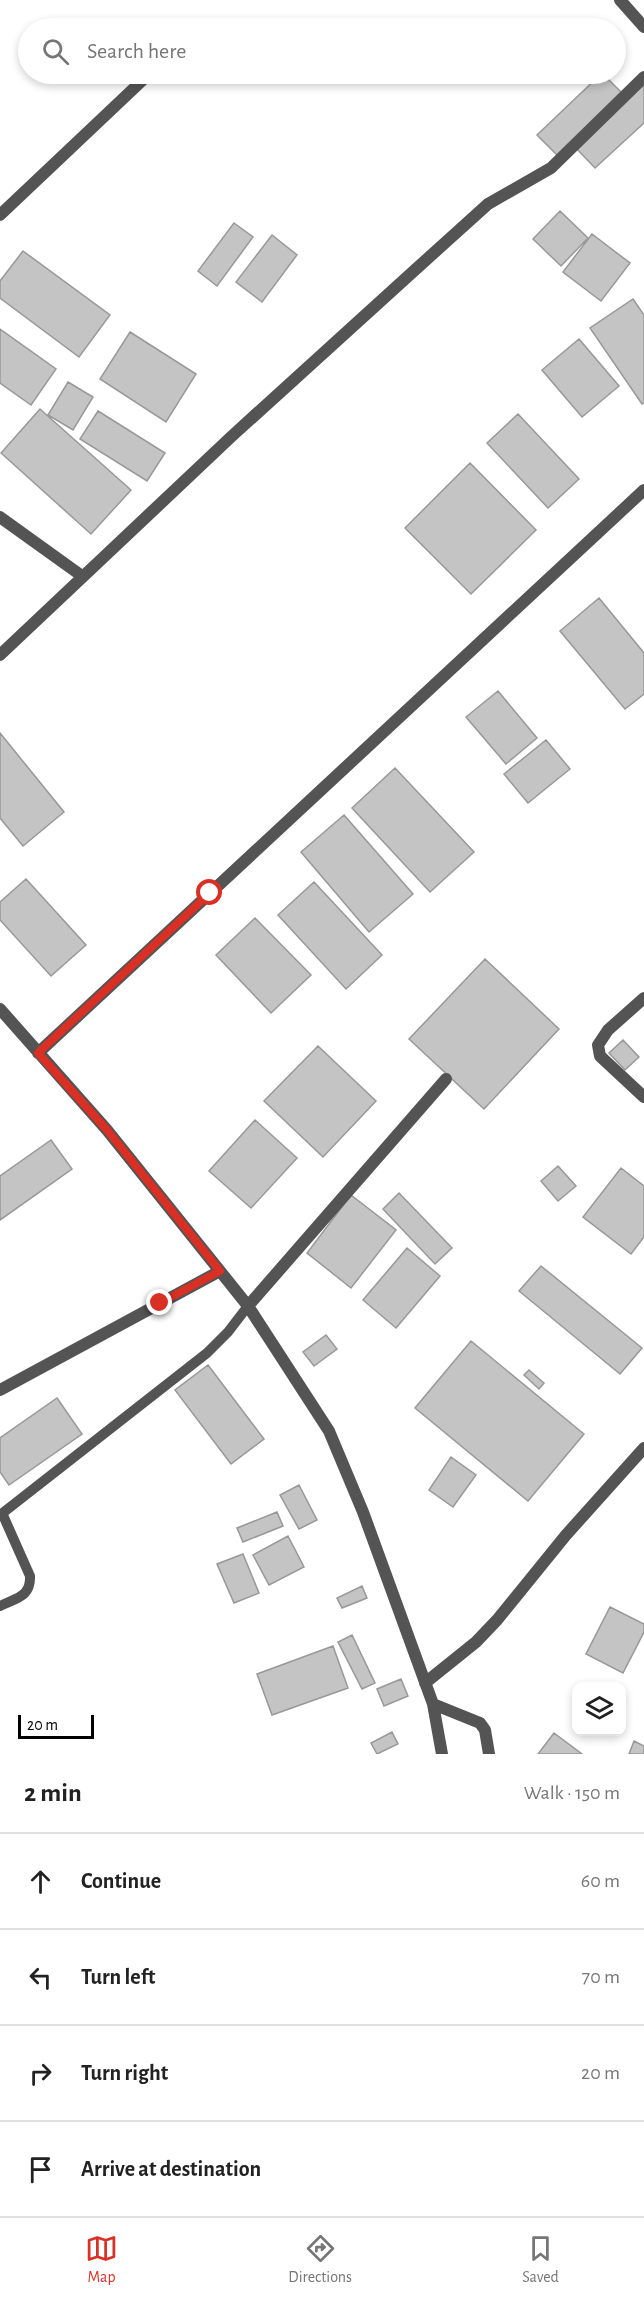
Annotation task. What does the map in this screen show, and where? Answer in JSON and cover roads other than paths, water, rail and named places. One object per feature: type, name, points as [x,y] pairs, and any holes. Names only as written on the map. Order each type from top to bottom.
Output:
[{"type":"street","points":[[620,0],[644,27]]},
{"type":"street","points":[[0,655],[241,428],[489,204],[551,168],[644,77]]},
{"type":"street","points":[[0,215],[138,84]]},
{"type":"street","points":[[38,1053],[643,494]]},
{"type":"street","points":[[0,517],[82,576]]},
{"type":"street","points":[[644,998],[608,1030],[598,1045],[600,1056],[644,1097]]},
{"type":"street","points":[[0,1009],[107,1130],[248,1306],[329,1431],[363,1512],[433,1704],[442,1754]]},
{"type":"street","points":[[248,1306],[446,1079]]},
{"type":"street","points":[[0,1390],[220,1271]]},
{"type":"street","points":[[425,1683],[476,1642],[497,1620],[566,1535],[644,1448]]},
{"type":"street","points":[[433,1704],[480,1723],[485,1730],[489,1754]]},
{"type":"lane","points":[[0,1606],[27,1593],[31,1587],[30,1576],[1,1514],[207,1353],[228,1332],[248,1306]]}]
